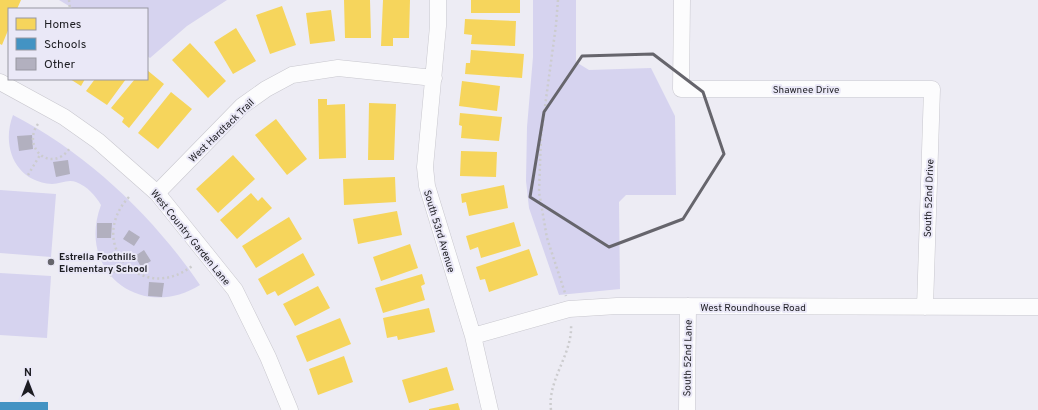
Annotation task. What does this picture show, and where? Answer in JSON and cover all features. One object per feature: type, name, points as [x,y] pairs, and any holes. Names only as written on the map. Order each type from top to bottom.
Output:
[{"type":"street","name":"South 53rd Avenue","points":[[438,0],[438,26],[426,156],[427,186],[473,336],[490,410]]},
{"type":"street","name":"Shawnee Drive","points":[[682,0],[681,89],[932,89]]},
{"type":"street","name":"West Hardtack Trail","points":[[157,193],[242,106],[266,89],[292,75],[338,68],[434,78]]},
{"type":"street","name":"West Country Garden Lane","points":[[0,82],[64,117],[98,141],[157,193],[235,290],[268,357],[290,410]]},
{"type":"street","name":"South 52nd Drive","points":[[925,307],[932,89]]},
{"type":"street","name":"West Roundhouse Road","points":[[473,336],[569,309],[617,306],[1038,308]]},
{"type":"street","name":"South 52nd Lane","points":[[686,410],[688,306]]},
{"type":"path","points":[[551,410],[552,391],[571,334],[569,309],[564,286],[547,238],[539,192],[541,136],[558,0]]},
{"type":"path","points":[[38,124],[34,130],[33,141],[37,152],[40,155],[47,159],[58,159],[70,148]]},
{"type":"path","points":[[28,175],[40,155]]},
{"type":"path","points":[[128,197],[117,212],[112,230],[115,248],[123,262],[139,275],[158,279],[176,276],[192,266]]},
{"type":"path","points":[[110,276],[123,262]]},
{"type":"highlighted area","points":[[653,54],[703,92],[724,154],[683,219],[609,247],[530,197],[544,112],[582,56]]},
{"type":"shaded area","points":[[59,0],[227,0],[187,26],[150,58],[148,57],[148,8],[72,8]]},
{"type":"shaded area","points":[[533,0],[576,0],[576,62],[589,70],[651,68],[675,116],[676,195],[626,195],[619,202],[620,289],[559,295],[529,208],[526,181],[527,127],[533,57]]},
{"type":"shaded area","points":[[13,115],[67,148],[117,189],[162,235],[182,259],[200,285],[178,295],[156,297],[136,293],[119,284],[106,269],[98,251],[96,229],[101,205],[91,192],[76,182],[70,181],[52,184],[39,182],[29,177],[20,169],[10,150],[10,127]]},
{"type":"shaded area","points":[[0,190],[56,194],[51,257],[0,253]]},
{"type":"shaded area","points":[[0,273],[51,276],[47,338],[0,335]]},
{"type":"building: Homes","points":[[0,0],[21,0],[17,8],[8,8],[8,30],[2,45],[0,44]]},
{"type":"building: Homes","points":[[344,0],[370,0],[371,38],[345,38]]},
{"type":"building: Homes","points":[[383,0],[410,0],[409,38],[393,38],[393,46],[381,46]]},
{"type":"building: Homes","points":[[471,0],[520,0],[520,13],[471,13]]},
{"type":"building: Homes","points":[[282,6],[296,45],[270,54],[256,15]]},
{"type":"building: Homes","points":[[331,10],[335,41],[310,44],[306,13]]},
{"type":"building: Homes","points":[[465,19],[516,21],[515,46],[471,44],[472,35],[464,34]]},
{"type":"building: Homes","points":[[236,28],[256,61],[233,74],[214,42]]},
{"type":"building: Homes","points":[[190,43],[226,81],[208,98],[172,60]]},
{"type":"building: Homes","points":[[471,50],[524,54],[522,78],[465,74],[466,63],[470,63]]},
{"type":"building: Homes","points":[[148,71],[164,84],[129,128],[122,122],[124,118],[111,108],[134,80],[148,80]]},
{"type":"building: Homes","points":[[72,80],[84,80],[81,86]]},
{"type":"building: Homes","points":[[94,80],[125,80],[107,105],[86,91]]},
{"type":"building: Homes","points":[[462,81],[500,86],[497,111],[459,106]]},
{"type":"building: Homes","points":[[171,92],[192,109],[158,149],[138,133]]},
{"type":"building: Homes","points":[[318,99],[327,99],[327,105],[345,104],[346,158],[319,159]]},
{"type":"building: Homes","points":[[369,103],[396,104],[394,160],[368,160]]},
{"type":"building: Homes","points":[[460,113],[502,117],[499,141],[461,138],[462,126],[459,125]]},
{"type":"building: Homes","points":[[276,119],[307,159],[287,175],[255,135]]},
{"type":"building: Homes","points":[[461,151],[497,152],[496,177],[460,176]]},
{"type":"building: Homes","points":[[233,155],[255,179],[218,213],[196,189]]},
{"type":"building: Homes","points":[[395,177],[396,202],[344,205],[343,179]]},
{"type":"building: Homes","points":[[504,185],[508,208],[469,216],[466,202],[462,203],[461,194]]},
{"type":"building: Homes","points":[[251,193],[258,201],[262,197],[272,208],[237,239],[220,220]]},
{"type":"building: Homes","points":[[397,211],[402,235],[358,244],[353,219]]},
{"type":"building: Homes","points":[[289,217],[302,239],[256,268],[242,246]]},
{"type":"building: Homes","points":[[514,222],[521,246],[481,258],[478,247],[470,250],[466,236]]},
{"type":"building: Homes","points":[[410,244],[418,268],[381,281],[373,257]]},
{"type":"building: Homes","points":[[529,249],[538,275],[489,292],[485,279],[480,280],[476,267]]},
{"type":"building: Homes","points":[[303,253],[315,275],[278,296],[275,291],[267,295],[258,279]]},
{"type":"building: Homes","points":[[422,274],[425,284],[421,286],[425,300],[383,313],[375,288]]},
{"type":"building: Homes","points":[[318,286],[330,308],[295,326],[283,304]]},
{"type":"building: Homes","points":[[429,308],[435,332],[398,340],[397,336],[387,338],[383,318]]},
{"type":"building: Homes","points":[[340,318],[351,344],[307,362],[296,336]]},
{"type":"building: Homes","points":[[344,356],[353,382],[318,395],[309,369]]},
{"type":"building: Homes","points":[[447,367],[454,390],[409,403],[402,380]]},
{"type":"building: Homes","points":[[458,403],[460,410],[429,410],[429,409]]},
{"type":"building: Schools","points":[[0,402],[48,402],[48,410],[0,410]]},
{"type":"building: Other","points":[[32,135],[33,149],[19,151],[17,136]]},
{"type":"building: Other","points":[[68,160],[70,174],[56,177],[53,162]]},
{"type":"building: Other","points":[[97,223],[112,223],[111,238],[97,238]]},
{"type":"building: Other","points":[[129,230],[140,237],[134,246],[123,239]]},
{"type":"building: Other","points":[[144,250],[151,261],[141,267],[135,256]]},
{"type":"building: Other","points":[[149,282],[164,283],[162,297],[148,296]]},
{"type":"place","name":"Estrella Foothills Elementary School","points":[[51,262]]}]
